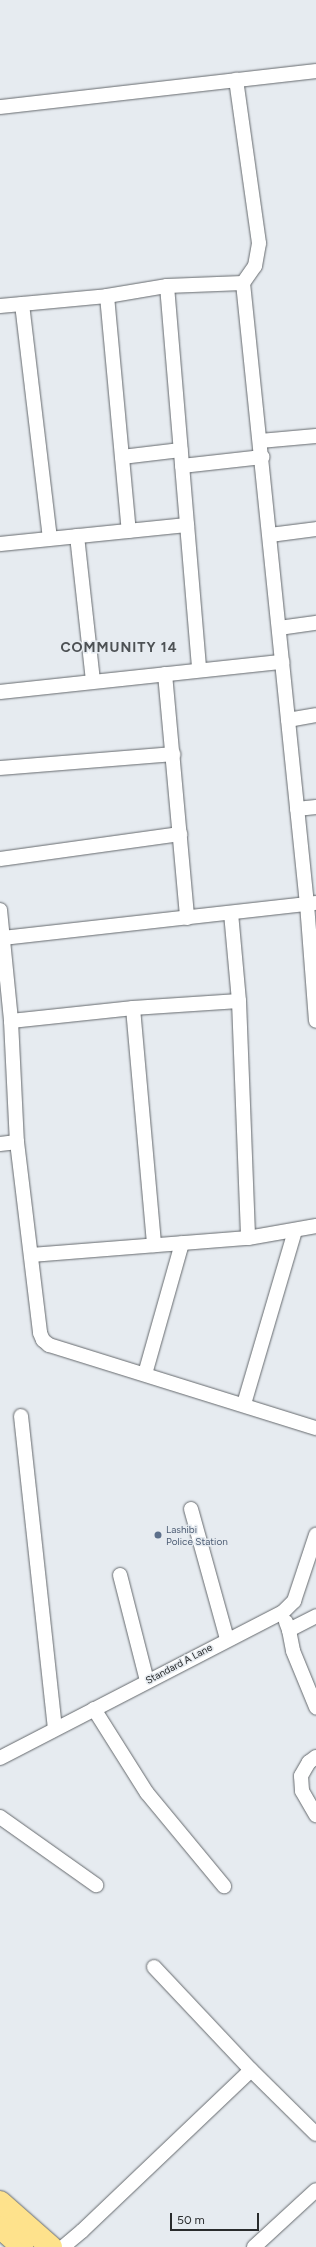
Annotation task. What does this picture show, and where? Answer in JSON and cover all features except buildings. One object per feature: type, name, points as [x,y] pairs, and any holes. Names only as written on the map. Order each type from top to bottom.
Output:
[{"type":"main road","points":[[0,2202],[51,2247]]},
{"type":"main road","points":[[0,2227],[22,2247]]},
{"type":"street","points":[[0,107],[316,71]]},
{"type":"street","points":[[236,80],[259,243],[255,266],[243,283],[297,808],[311,903],[316,1021]]},
{"type":"street","points":[[0,306],[107,296],[167,286],[243,283]]},
{"type":"street","points":[[167,286],[199,670]]},
{"type":"street","points":[[107,296],[129,531]]},
{"type":"street","points":[[22,304],[50,538]]},
{"type":"street","points":[[260,441],[316,436]]},
{"type":"street","points":[[122,457],[181,450]]},
{"type":"street","points":[[182,466],[262,457]]},
{"type":"street","points":[[0,544],[187,525]]},
{"type":"street","points":[[270,535],[316,529]]},
{"type":"street","points":[[77,536],[93,681]]},
{"type":"street","points":[[279,628],[316,623]]},
{"type":"street","points":[[0,692],[282,662]]},
{"type":"street","points":[[165,674],[187,918]]},
{"type":"street","points":[[288,720],[316,715]]},
{"type":"street","points":[[0,768],[173,754]]},
{"type":"street","points":[[297,808],[316,807]]},
{"type":"street","points":[[0,859],[180,834]]},
{"type":"street","points":[[3,938],[311,903]]},
{"type":"street","points":[[0,910],[11,1021],[17,1142],[40,1333],[43,1340],[49,1345],[244,1404],[316,1428]]},
{"type":"street","points":[[231,913],[239,1001],[248,1238]]},
{"type":"street","points":[[11,1021],[133,1008],[239,1001]]},
{"type":"street","points":[[133,1008],[154,1245]]},
{"type":"street","points":[[0,1144],[17,1142]]},
{"type":"street","points":[[31,1255],[248,1238],[295,1231],[316,1226]]},
{"type":"street","points":[[244,1404],[295,1231]]},
{"type":"street","points":[[145,1374],[182,1243]]},
{"type":"street","points":[[21,1416],[55,1728]]},
{"type":"street","points":[[191,1509],[227,1639]]},
{"type":"street","name":"Standard A Lane","points":[[0,1758],[227,1639],[283,1612],[294,1602],[316,1535]]},
{"type":"street","points":[[120,1574],[147,1681]]},
{"type":"street","points":[[283,1612],[289,1630],[293,1651],[316,1707]]},
{"type":"street","points":[[289,1630],[316,1616]]},
{"type":"street","points":[[94,1709],[147,1793],[224,1886]]},
{"type":"street","points":[[316,1758],[308,1762],[301,1776],[302,1791],[316,1815]]},
{"type":"street","points":[[0,1817],[96,1885]]},
{"type":"street","points":[[154,1967],[251,2070],[316,2134]]},
{"type":"street","points":[[63,2247],[82,2231],[251,2070]]},
{"type":"street","points":[[254,2247],[316,2190]]},
{"type":"place","name":"Lashibi Police Station","points":[[158,1535]]},
{"type":"district","name":"COMMUNITY 14","points":[[119,648]]}]
